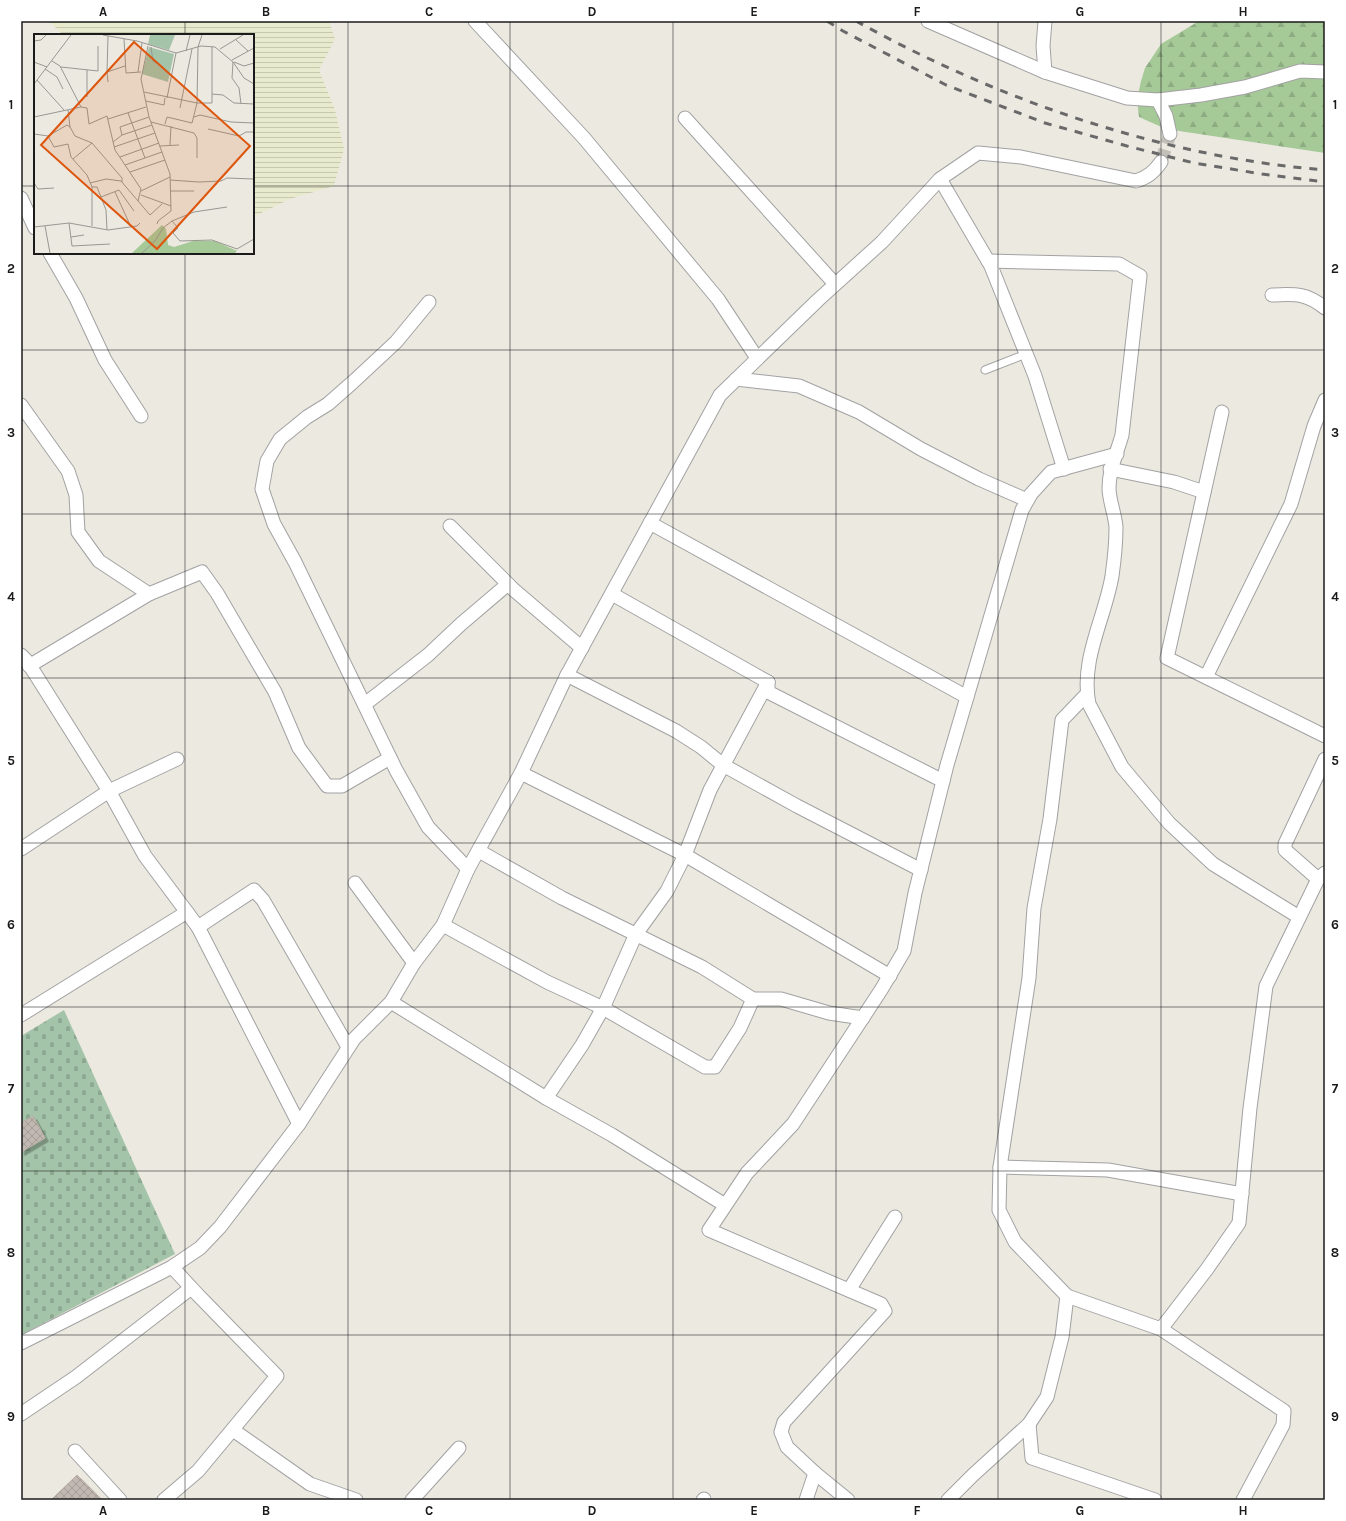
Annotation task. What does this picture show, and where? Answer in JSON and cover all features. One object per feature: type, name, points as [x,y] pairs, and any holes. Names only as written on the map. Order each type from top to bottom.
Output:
[{"type":"street","points":[[475,21],[584,138],[718,299],[757,358]]},
{"type":"street","points":[[928,21],[1045,72],[1127,98],[1158,100],[1201,95],[1245,87],[1300,71],[1325,72]]},
{"type":"street","points":[[1045,21],[1042,46],[1045,72]]},
{"type":"street","points":[[1158,100],[1166,116],[1170,134]]},
{"type":"street","points":[[685,118],[835,284]]},
{"type":"street","points":[[21,1343],[172,1267],[200,1248],[220,1227],[299,1124],[354,1039],[391,1002],[414,963],[443,925],[468,869],[521,773],[567,675],[720,395],[835,284],[882,242],[940,179],[978,153],[1021,157],[1136,181],[1146,178],[1152,174],[1161,162]]},
{"type":"street","points":[[940,179],[988,261],[1035,376],[1064,469]]},
{"type":"street","points":[[21,198],[34,226]]},
{"type":"street","points":[[51,254],[76,298],[105,360],[141,416]]},
{"type":"street","points":[[988,261],[1119,264],[1140,276],[1122,435],[1117,454],[1110,469],[1109,490],[1116,527],[1112,576],[1088,663],[1087,694],[1089,704],[1122,767],[1169,823],[1213,864],[1299,917]]},
{"type":"street","points":[[1272,295],[1298,294],[1314,299],[1325,308]]},
{"type":"street","points":[[429,302],[396,342],[353,382],[328,404],[307,417],[280,439],[267,461],[262,489],[274,524],[295,562],[390,758],[428,827],[468,869]]},
{"type":"street","points":[[736,379],[799,386],[859,412],[921,449],[1027,500]]},
{"type":"street","points":[[1206,677],[1291,504],[1314,426],[1325,400]]},
{"type":"street","points":[[21,405],[68,471],[76,495],[78,532],[99,561],[149,594]]},
{"type":"street","points":[[1222,412],[1167,658],[1325,736]]},
{"type":"street","points":[[848,1500],[815,1473],[787,1447],[781,1432],[784,1422],[885,1311],[881,1304],[709,1230],[748,1173],[793,1124],[890,976],[904,951],[921,870],[943,781],[1022,510],[1027,500],[1051,472],[1117,454]]},
{"type":"street","points":[[1110,469],[1174,482],[1204,492]]},
{"type":"street","points":[[650,523],[967,697]]},
{"type":"street","points":[[450,526],[508,584],[582,648]]},
{"type":"street","points":[[299,1124],[198,927],[145,856],[109,792],[24,662],[149,594],[202,572],[217,593],[275,692],[299,748],[327,786],[342,786],[390,758]]},
{"type":"street","points":[[365,704],[428,656],[461,624],[508,584]]},
{"type":"street","points":[[612,594],[768,682]]},
{"type":"street","points":[[567,675],[676,731],[701,747],[723,765],[797,806],[921,870]]},
{"type":"street","points":[[768,682],[768,692],[943,781]]},
{"type":"street","points":[[546,1098],[582,1045],[603,1008],[636,934],[667,891],[685,855],[710,790],[768,682]]},
{"type":"street","points":[[1087,694],[1062,720],[1050,819],[1034,908],[1029,978],[1000,1167],[999,1210],[1015,1242],[1067,1296],[1161,1329],[1284,1411],[1283,1425],[1243,1500]]},
{"type":"street","points":[[21,848],[109,792],[177,759]]},
{"type":"street","points":[[1161,1329],[1207,1269],[1239,1223],[1250,1108],[1266,986],[1299,917],[1322,876],[1290,856],[1285,850],[1285,844],[1325,759]]},
{"type":"street","points":[[521,773],[685,855],[890,976]]},
{"type":"street","points":[[479,851],[562,898],[702,967],[753,999],[781,999],[830,1012],[863,1018]]},
{"type":"street","points":[[355,883],[414,963]]},
{"type":"street","points":[[198,927],[254,890],[263,900],[348,1048]]},
{"type":"street","points":[[21,1015],[59,993],[187,912]]},
{"type":"street","points":[[443,925],[547,982],[603,1008],[705,1067],[715,1067],[740,1028],[753,999]]},
{"type":"street","points":[[391,1002],[546,1098],[612,1136],[725,1205]]},
{"type":"street","points":[[1000,1167],[1108,1170],[1242,1194]]},
{"type":"street","points":[[849,1290],[895,1217]]},
{"type":"street","points":[[164,1500],[198,1472],[277,1376],[172,1267]]},
{"type":"street","points":[[21,1414],[76,1377],[191,1288]]},
{"type":"street","points":[[948,1500],[1029,1424],[1047,1397],[1062,1337],[1067,1296]]},
{"type":"street","points":[[1029,1424],[1032,1458],[1155,1500]]},
{"type":"street","points":[[233,1430],[310,1484],[356,1500]]},
{"type":"street","points":[[412,1500],[459,1448]]},
{"type":"street","points":[[75,1451],[120,1500]]},
{"type":"street","points":[[806,1500],[815,1473]]},
{"type":"lane","points":[[984,370],[1026,354]]},
{"type":"green space","points":[[49,21],[329,21],[335,39],[319,70],[335,110],[344,149],[334,186],[290,199],[254,217],[254,34],[62,34]]},
{"type":"green space","points":[[1199,21],[1325,21],[1325,153],[1166,129],[1139,117],[1137,99],[1145,68],[1161,44]]},
{"type":"green space","points":[[64,1010],[175,1254],[21,1335],[21,1036]]},
{"type":"building","points":[[33,1116],[45,1138],[21,1152],[21,1123]]},
{"type":"building","points":[[77,1475],[102,1500],[51,1500]]},
{"type":"tunnel","points":[[1161,162],[1170,134]]},
{"type":"railway","points":[[827,21],[843,31],[946,85],[1045,123],[1194,163],[1325,182]]},
{"type":"railway","points":[[856,21],[910,50],[966,76],[1083,120],[1142,138],[1203,152],[1264,163],[1325,170]]}]
